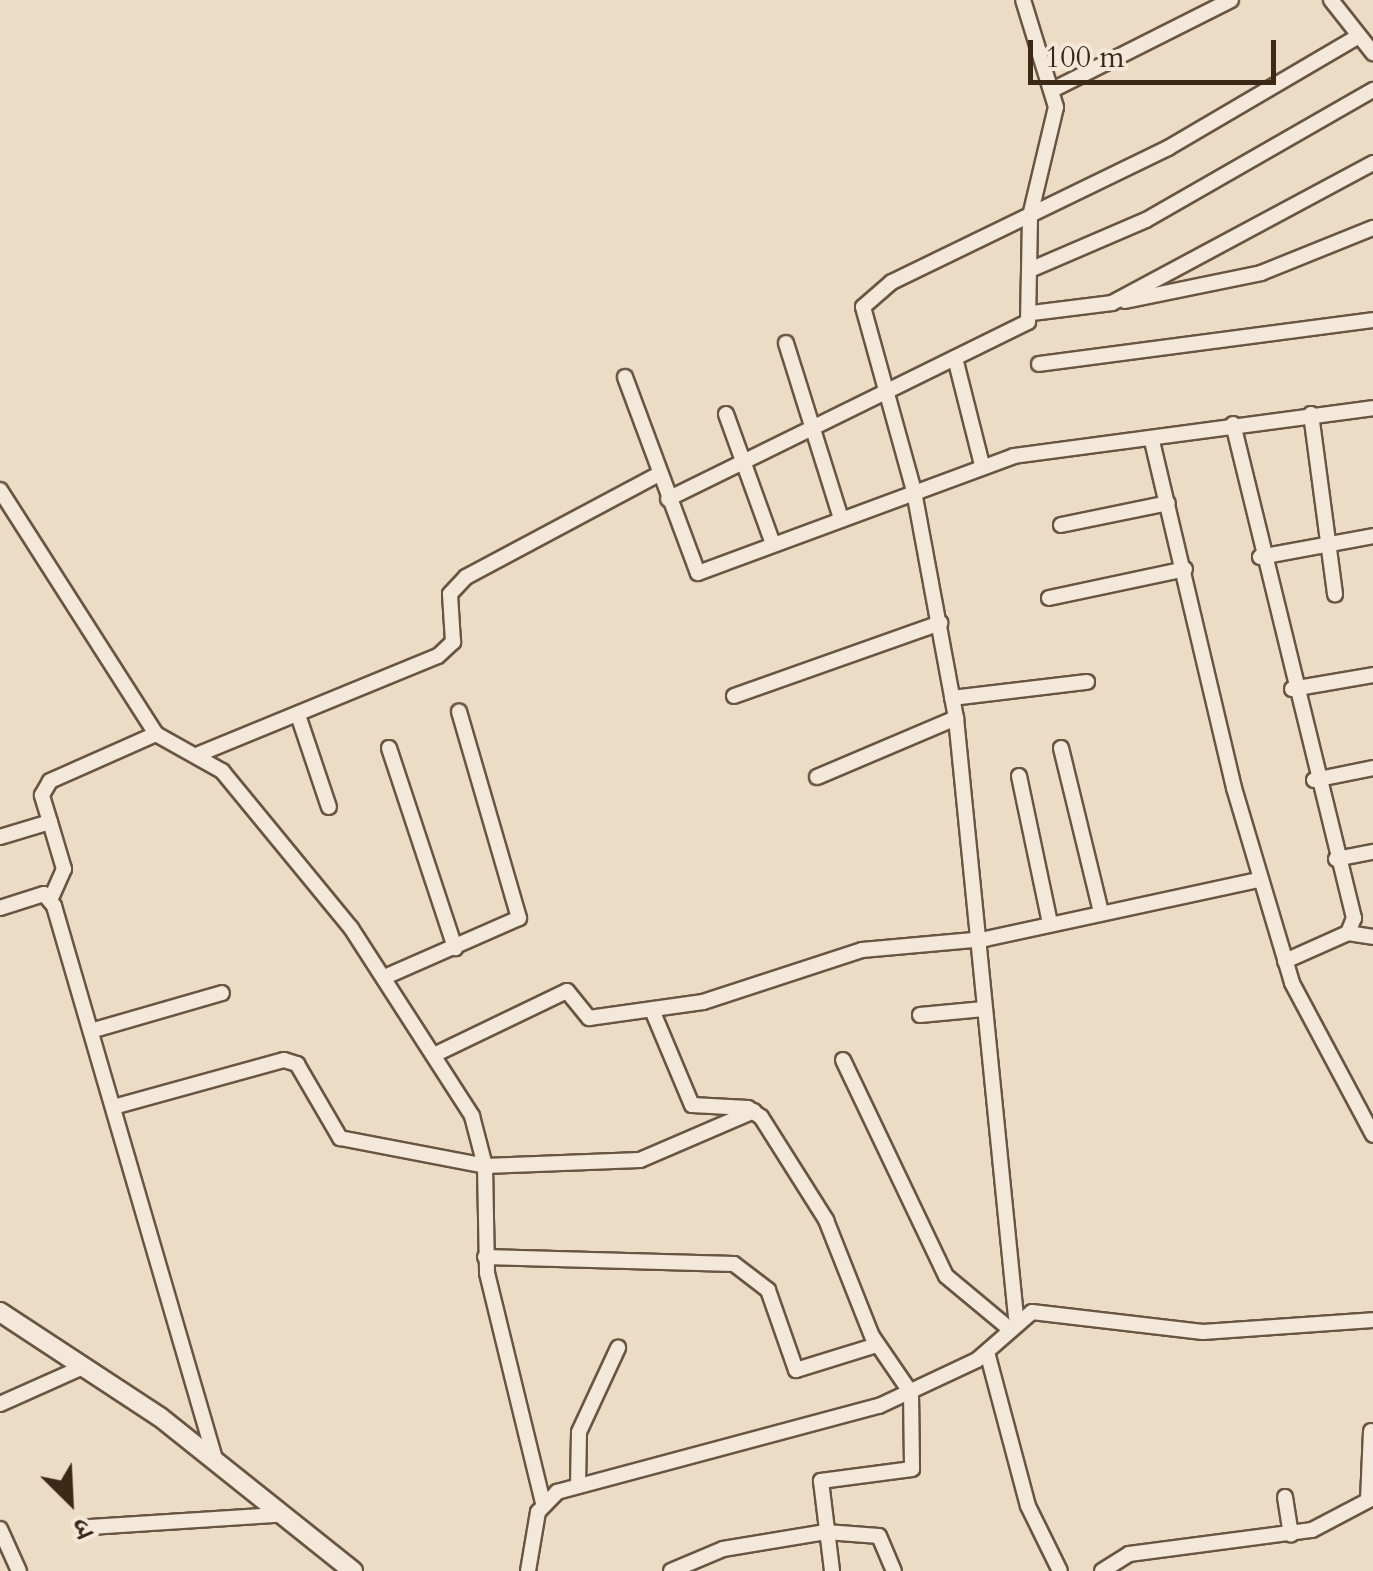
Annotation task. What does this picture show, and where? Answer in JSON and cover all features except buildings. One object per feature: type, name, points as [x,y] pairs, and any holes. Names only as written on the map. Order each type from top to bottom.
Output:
[{"type":"street","points":[[1022,0],[1054,89],[1030,216],[1032,313]]},
{"type":"street","points":[[1054,89],[1231,0]]},
{"type":"street","points":[[1331,0],[1373,53]]},
{"type":"street","points":[[543,1503],[578,1485],[838,1422],[911,1393],[987,1352],[1011,1322],[984,1009],[985,939],[956,718],[914,491],[883,391],[866,301],[1359,36]]},
{"type":"street","points":[[1032,269],[1146,220],[1373,90]]},
{"type":"street","points":[[1112,303],[1373,163]]},
{"type":"street","points":[[668,499],[955,358],[1032,313],[1112,303],[1262,273],[1373,228]]},
{"type":"street","points":[[1038,364],[1373,320]]},
{"type":"street","points":[[786,343],[841,519]]},
{"type":"street","points":[[955,358],[982,465]]},
{"type":"street","points":[[625,376],[693,571],[982,465],[1233,424],[1373,408]]},
{"type":"street","points":[[726,414],[773,544]]},
{"type":"street","points":[[1311,414],[1336,594]]},
{"type":"street","points":[[1233,424],[1260,558],[1314,780],[1354,918],[1348,933]]},
{"type":"street","points":[[1152,440],[1259,880],[1285,961],[1373,1135]]},
{"type":"street","points":[[199,754],[298,716],[446,651],[450,594],[466,577],[659,474]]},
{"type":"street","points":[[0,490],[156,734],[199,754],[388,976],[438,1052],[472,1116],[485,1166],[485,1257],[543,1503],[528,1571]]},
{"type":"street","points":[[1061,524],[1168,503]]},
{"type":"street","points":[[1260,558],[1373,536]]},
{"type":"street","points":[[1049,598],[1185,569]]},
{"type":"street","points":[[734,696],[940,622]]},
{"type":"street","points":[[1292,690],[1373,675]]},
{"type":"street","points":[[952,698],[1087,682]]},
{"type":"street","points":[[388,976],[512,925],[520,912],[459,712]]},
{"type":"street","points":[[298,716],[328,808]]},
{"type":"street","points":[[817,777],[956,718]]},
{"type":"street","points":[[156,734],[50,781],[42,796],[64,869],[51,898],[117,1106],[216,1462]]},
{"type":"street","points":[[390,748],[456,948]]},
{"type":"street","points":[[1061,748],[1101,912]]},
{"type":"street","points":[[1314,780],[1373,768]]},
{"type":"street","points":[[1019,776],[1050,923]]},
{"type":"street","points":[[0,837],[50,822]]},
{"type":"street","points":[[1336,859],[1373,852]]},
{"type":"street","points":[[438,1052],[567,991],[585,1018],[652,1010],[724,998],[862,950],[985,939],[1259,880]]},
{"type":"street","points":[[0,908],[51,898]]},
{"type":"street","points":[[1285,961],[1348,933],[1373,937]]},
{"type":"street","points":[[94,1030],[222,993]]},
{"type":"street","points":[[920,1015],[984,1009]]},
{"type":"street","points":[[652,1010],[692,1105],[754,1111]]},
{"type":"street","points":[[117,1106],[284,1060],[298,1064],[340,1138],[485,1166],[640,1160],[754,1111]]},
{"type":"street","points":[[843,1060],[946,1276],[1011,1322],[1203,1332],[1373,1320]]},
{"type":"street","points":[[754,1111],[826,1220],[877,1345],[911,1393],[917,1463],[821,1481],[832,1571]]},
{"type":"street","points":[[485,1257],[734,1264],[768,1290],[796,1370],[877,1345]]},
{"type":"street","points":[[0,1312],[86,1366],[216,1462],[278,1516],[353,1571]]},
{"type":"street","points":[[578,1485],[579,1432],[618,1348]]},
{"type":"street","points":[[987,1352],[1028,1506],[1060,1571]]},
{"type":"street","points":[[0,1404],[86,1366]]},
{"type":"street","points":[[1102,1571],[1129,1554],[1292,1535],[1371,1499],[1371,1432]]},
{"type":"street","points":[[1285,1497],[1292,1535]]},
{"type":"street","points":[[90,1526],[278,1516]]},
{"type":"street","points":[[671,1571],[723,1549],[826,1532],[880,1536],[894,1571]]},
{"type":"street","points":[[2,1537],[19,1571]]}]
